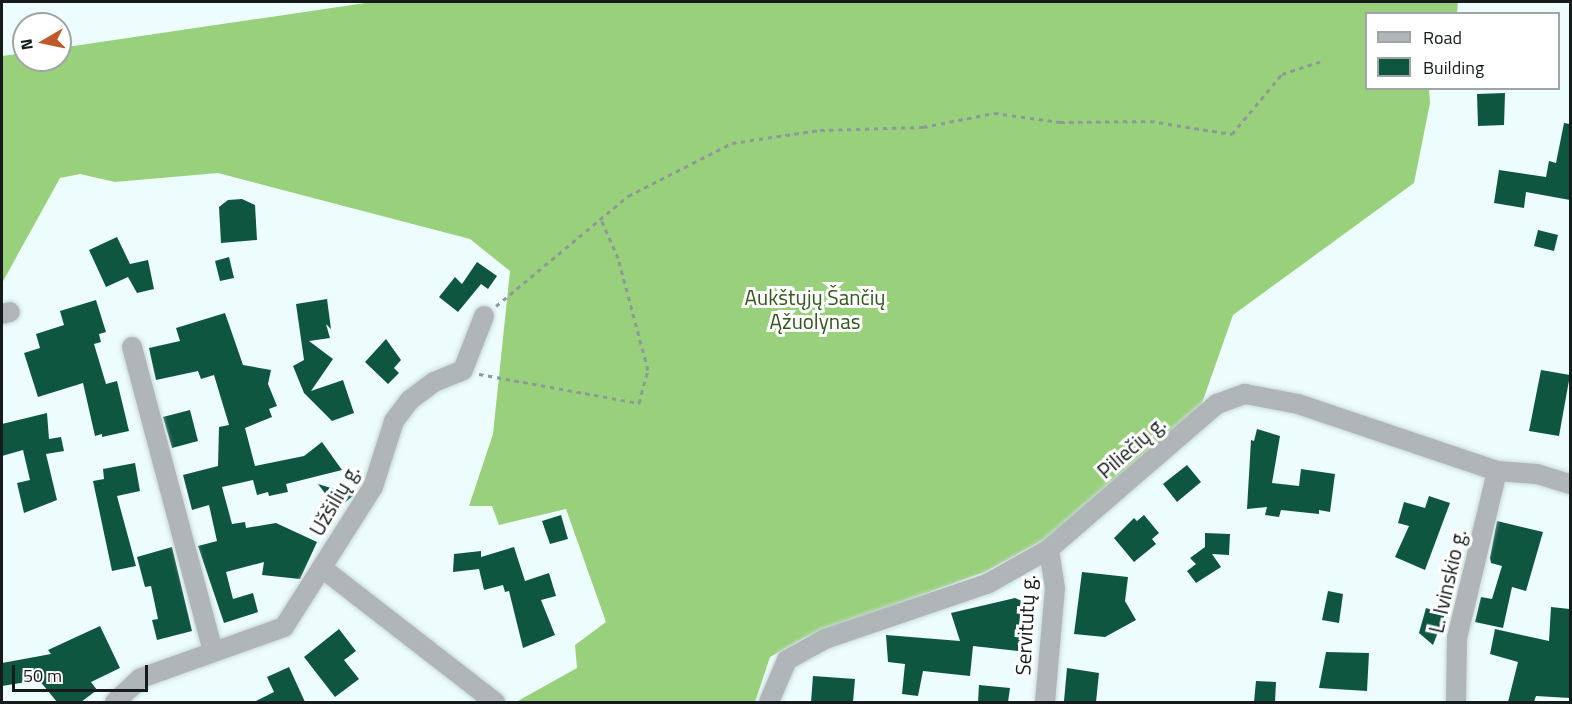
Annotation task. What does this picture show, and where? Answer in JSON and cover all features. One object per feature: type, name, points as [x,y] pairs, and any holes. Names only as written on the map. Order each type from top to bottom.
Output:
[{"type":"street","points":[[463,370],[484,316]]},
{"type":"street","points":[[132,347],[213,651]]},
{"type":"street","name":"Užšilių g.","points":[[115,702],[141,678],[284,627],[373,487],[394,421],[410,400],[434,382],[463,370]]},
{"type":"street","name":"Piliečių g.","points":[[769,702],[787,660],[825,639],[987,584],[1050,549],[1217,404],[1245,394],[1298,404],[1497,471],[1537,474],[1570,484]]},
{"type":"street","name":"L. Ivinskio g.","points":[[1456,702],[1457,638],[1497,471]]},
{"type":"street","name":"Servitutų g.","points":[[1045,702],[1055,588],[1050,549]]},
{"type":"street","points":[[322,568],[495,702]]},
{"type":"path","points":[[484,316],[628,196],[732,143],[820,130],[923,127],[994,114],[1060,122],[1150,121],[1232,134],[1282,74],[1320,63]]},
{"type":"path","points":[[463,370],[531,387],[639,403],[648,370],[618,258],[601,219]]},
{"type":"green space","name":"Aukštųjų Šančių Ąžuolynas","points":[[372,2],[1458,2],[1457,12],[1365,12],[1365,90],[1429,90],[1430,103],[1414,183],[1233,315],[1201,406],[1047,538],[985,572],[808,636],[770,657],[755,702],[516,702],[577,668],[575,645],[606,622],[566,509],[499,525],[492,506],[469,506],[493,434],[510,271],[470,239],[218,173],[115,182],[80,174],[60,178],[2,283],[2,56],[12,55],[12,72],[72,72],[72,46]]},
{"type":"building","points":[[1505,93],[1504,125],[1478,126],[1477,94]]},
{"type":"building","points":[[1564,123],[1570,124],[1570,200],[1526,192],[1524,208],[1494,203],[1499,170],[1546,177],[1549,161],[1556,163]]},
{"type":"building","points":[[242,199],[255,205],[257,240],[221,243],[219,207],[228,200]]},
{"type":"building","points":[[1538,230],[1558,235],[1554,251],[1534,246]]},
{"type":"building","points":[[117,237],[130,264],[148,260],[154,289],[137,293],[128,277],[106,287],[89,250]]},
{"type":"building","points":[[229,257],[234,278],[220,281],[215,261]]},
{"type":"building","points":[[477,262],[497,276],[488,289],[481,284],[458,312],[439,297],[455,277],[462,284]]},
{"type":"building","points":[[327,299],[331,329],[326,324],[330,338],[309,341],[333,359],[311,391],[343,380],[354,413],[332,421],[304,393],[293,366],[304,360],[296,304]]},
{"type":"building","points":[[96,300],[106,332],[99,334],[101,342],[94,344],[106,384],[117,381],[129,431],[102,437],[102,434],[95,436],[83,383],[38,397],[24,353],[40,348],[36,334],[64,325],[60,311]]},
{"type":"building","points":[[225,313],[243,365],[271,370],[268,384],[277,406],[269,409],[272,417],[245,428],[255,466],[304,456],[322,442],[342,470],[286,484],[288,492],[269,496],[268,492],[257,495],[253,480],[222,487],[232,524],[245,522],[246,528],[276,523],[317,542],[300,579],[262,575],[264,562],[226,572],[233,599],[253,593],[258,612],[224,623],[198,546],[217,541],[209,505],[192,510],[183,475],[218,466],[219,427],[229,425],[214,375],[201,379],[198,371],[156,380],[149,348],[180,341],[176,328]]},
{"type":"building","points":[[386,339],[401,360],[394,368],[399,373],[388,384],[365,362]]},
{"type":"building","points":[[1541,370],[1570,375],[1559,436],[1529,431]]},
{"type":"building","points":[[190,410],[198,441],[172,448],[163,417]]},
{"type":"building","points":[[47,413],[49,439],[61,437],[64,451],[46,454],[57,500],[24,513],[17,483],[30,480],[23,450],[2,456],[2,424]]},
{"type":"building","points":[[1257,429],[1280,436],[1272,483],[1299,486],[1301,469],[1335,474],[1330,512],[1319,510],[1319,514],[1281,510],[1279,517],[1265,515],[1267,507],[1247,509],[1251,440],[1254,441]]},
{"type":"building","points":[[135,463],[140,491],[117,496],[136,566],[112,571],[93,481],[104,479],[103,469]]},
{"type":"building","points":[[1187,465],[1201,482],[1177,502],[1163,484]]},
{"type":"building","points":[[318,484],[354,495],[337,509]]},
{"type":"building","points":[[1429,496],[1450,503],[1425,570],[1395,557],[1409,526],[1398,523],[1404,502],[1425,508]]},
{"type":"building","points":[[561,515],[568,539],[550,544],[542,521]]},
{"type":"building","points":[[1144,515],[1159,533],[1152,539],[1156,544],[1134,562],[1114,538],[1134,518],[1137,521]]},
{"type":"building","points":[[1497,521],[1543,532],[1526,591],[1512,587],[1503,628],[1475,622],[1481,597],[1492,599],[1502,566],[1491,563],[1490,558]]},
{"type":"building","points":[[1205,533],[1230,534],[1229,555],[1212,554],[1221,567],[1196,583],[1187,571],[1196,564],[1190,558],[1205,547]]},
{"type":"building","points":[[172,547],[192,631],[157,640],[152,620],[158,619],[151,586],[145,587],[137,557]]},
{"type":"building","points":[[514,547],[525,581],[549,573],[556,596],[541,600],[555,635],[523,648],[509,591],[505,592],[503,585],[484,590],[479,569],[453,572],[454,554],[481,551],[481,557]]},
{"type":"building","points":[[1082,572],[1128,577],[1125,601],[1136,620],[1105,637],[1074,634]]},
{"type":"building","points":[[1328,591],[1343,594],[1339,623],[1322,620]]},
{"type":"building","points":[[1015,598],[1022,601],[1024,610],[1019,651],[973,646],[970,676],[923,671],[918,696],[902,694],[905,664],[888,662],[886,635],[960,641],[951,613]]},
{"type":"building","points":[[1551,607],[1570,609],[1570,698],[1536,696],[1534,702],[1508,702],[1518,662],[1490,654],[1495,629],[1549,641]]},
{"type":"building","points":[[1426,608],[1445,614],[1433,645],[1419,633]]},
{"type":"building","points":[[100,626],[120,668],[91,682],[97,690],[81,702],[57,702],[39,680],[2,686],[2,663],[51,654],[48,650]]},
{"type":"building","points":[[339,629],[356,651],[344,660],[359,679],[335,697],[304,657]]},
{"type":"building","points":[[1326,652],[1369,653],[1367,691],[1319,688]]},
{"type":"building","points":[[289,667],[305,702],[254,702],[274,692],[267,677]]},
{"type":"building","points":[[1067,668],[1099,673],[1096,702],[1064,701]]},
{"type":"building","points":[[813,676],[855,679],[853,702],[811,702]]},
{"type":"building","points":[[1256,681],[1276,682],[1275,702],[1254,702]]},
{"type":"building","points":[[979,685],[1010,688],[1008,702],[978,702]]}]
